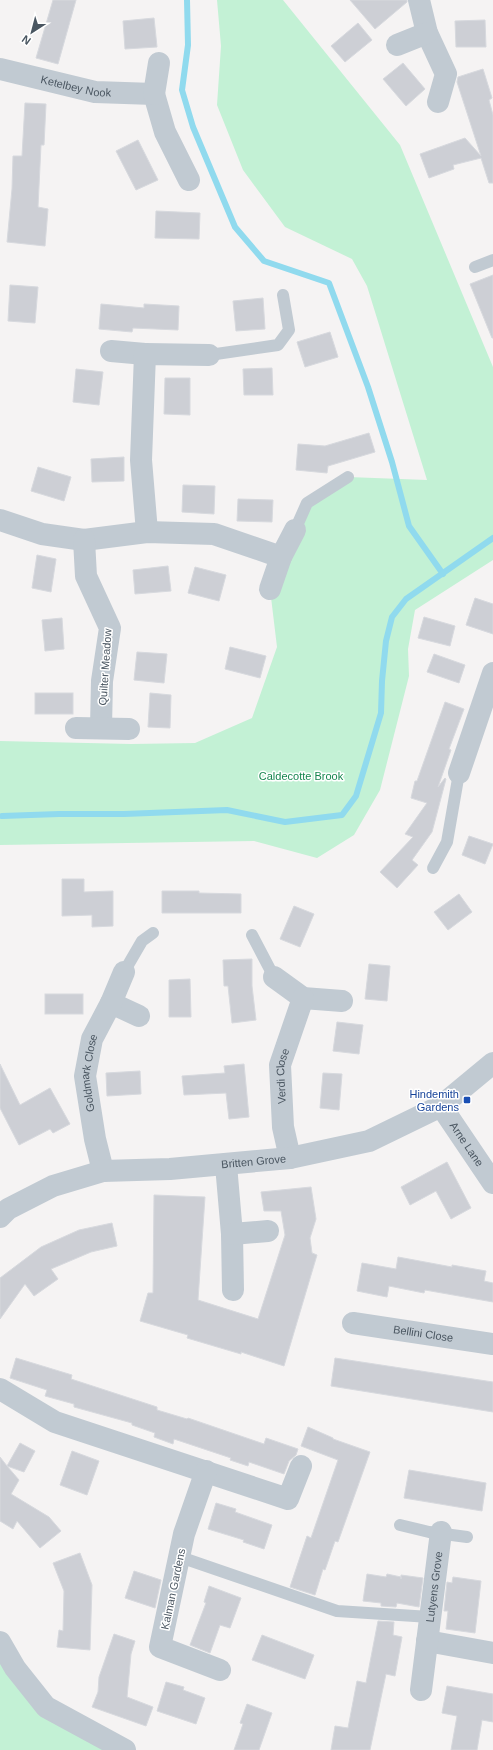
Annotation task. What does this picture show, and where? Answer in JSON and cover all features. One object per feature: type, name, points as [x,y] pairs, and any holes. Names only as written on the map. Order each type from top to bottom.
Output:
[{"type":"street","points":[[419,0],[427,33],[446,74],[438,102]]},
{"type":"street","points":[[397,45],[427,33]]},
{"type":"street","points":[[159,63],[154,94],[164,132],[189,180]]},
{"type":"street","name":"Ketelbey Nook","points":[[0,69],[95,92],[154,94]]},
{"type":"street","points":[[111,351],[145,354],[209,355]]},
{"type":"street","points":[[145,354],[141,460],[147,532]]},
{"type":"street","points":[[0,520],[42,534],[84,540],[147,532],[214,534],[281,557]]},
{"type":"street","points":[[270,589],[281,557],[295,530]]},
{"type":"street","name":"Quilter Meadow","points":[[84,540],[86,576],[110,628],[102,680],[101,727]]},
{"type":"street","points":[[459,773],[486,718],[493,673]]},
{"type":"street","points":[[76,728],[101,727],[129,729]]},
{"type":"street","name":"Goldmark Close","points":[[103,1171],[95,1139],[85,1076],[92,1039],[112,1003],[124,972]]},
{"type":"street","points":[[274,977],[303,998],[342,1001]]},
{"type":"street","name":"Verdi Close","points":[[290,1158],[283,1127],[280,1065],[303,998]]},
{"type":"street","points":[[112,1003],[139,1016]]},
{"type":"street","name":"Britten Grove","points":[[3,1207],[53,1186],[103,1171],[170,1169],[290,1158],[369,1141],[441,1106],[493,1063]]},
{"type":"street","name":"Arne Lane","points":[[441,1106],[493,1183]]},
{"type":"street","points":[[226,1165],[232,1234],[233,1290]]},
{"type":"street","points":[[232,1234],[268,1232]]},
{"type":"street","name":"Bellini Close","points":[[353,1324],[493,1344]]},
{"type":"street","points":[[0,1389],[55,1422],[288,1499],[301,1466]]},
{"type":"street","name":"Kalman Gardens","points":[[206,1471],[184,1534],[160,1647],[220,1670]]},
{"type":"street","name":"Lutyens Grove","points":[[421,1690],[441,1532]]},
{"type":"street","points":[[427,1641],[493,1653]]},
{"type":"street","points":[[0,1642],[15,1668],[46,1707],[124,1750]]},
{"type":"lane","points":[[475,267],[493,260]]},
{"type":"lane","points":[[209,355],[278,346],[289,330],[283,295]]},
{"type":"lane","points":[[295,530],[307,503],[348,477]]},
{"type":"lane","points":[[433,868],[447,842],[459,773]]},
{"type":"lane","points":[[124,972],[142,941],[153,933]]},
{"type":"lane","points":[[252,935],[274,977]]},
{"type":"lane","points":[[400,1525],[430,1532],[441,1532],[467,1537]]},
{"type":"lane","points":[[180,1557],[337,1611],[430,1617]]},
{"type":"green space","name":"Caldecotte Brook","points":[[217,0],[283,0],[400,145],[493,367],[493,560],[415,610],[408,649],[409,676],[380,790],[354,835],[317,858],[254,841],[0,845],[0,741],[131,744],[195,743],[252,718],[277,647],[270,589],[307,503],[348,477],[427,480],[367,286],[352,259],[285,227],[243,170],[217,105],[221,46]]},
{"type":"green space","points":[[0,1660],[105,1750],[0,1750]]},
{"type":"building","points":[[53,0],[76,0],[58,64],[36,58]]},
{"type":"building","points":[[350,0],[407,0],[407,2],[375,29]]},
{"type":"building","points":[[154,18],[157,47],[125,49],[123,21]]},
{"type":"building","points":[[485,20],[486,47],[456,47],[455,21]]},
{"type":"building","points":[[358,23],[372,40],[345,62],[331,46]]},
{"type":"building","points":[[403,63],[425,89],[406,106],[383,79]]},
{"type":"building","points":[[483,69],[492,98],[489,100],[493,115],[493,183],[489,183],[481,158],[453,165],[454,169],[429,178],[420,154],[465,138],[481,156],[457,82],[458,77]]},
{"type":"building","points":[[25,103],[46,104],[44,145],[41,145],[38,207],[48,209],[45,246],[7,242],[12,189],[13,156],[22,156]]},
{"type":"building","points":[[138,140],[158,180],[136,190],[116,151]]},
{"type":"building","points":[[156,211],[200,213],[199,239],[155,238]]},
{"type":"building","points":[[493,275],[493,338],[492,338],[470,284]]},
{"type":"building","points":[[10,285],[38,287],[35,323],[8,321]]},
{"type":"building","points":[[263,298],[265,329],[236,331],[233,301]]},
{"type":"building","points":[[101,304],[144,308],[144,304],[179,306],[178,330],[133,328],[132,332],[99,329]]},
{"type":"building","points":[[330,332],[338,357],[305,367],[297,342]]},
{"type":"building","points":[[272,368],[273,395],[244,395],[243,369]]},
{"type":"building","points":[[76,369],[103,372],[99,405],[73,402]]},
{"type":"building","points":[[165,378],[190,378],[190,415],[164,414]]},
{"type":"building","points":[[369,433],[375,452],[328,466],[327,473],[296,470],[298,444],[325,446]]},
{"type":"building","points":[[124,457],[124,481],[92,482],[91,459]]},
{"type":"building","points":[[38,467],[71,477],[64,501],[31,491]]},
{"type":"building","points":[[183,485],[215,486],[214,514],[182,512]]},
{"type":"building","points":[[238,499],[273,500],[272,522],[237,521]]},
{"type":"building","points":[[37,555],[56,559],[51,592],[32,588]]},
{"type":"building","points":[[168,566],[171,591],[135,594],[133,570]]},
{"type":"building","points":[[195,567],[226,575],[219,601],[188,593]]},
{"type":"building","points":[[475,598],[493,604],[493,634],[466,625]]},
{"type":"building","points":[[424,617],[455,626],[450,646],[418,638]]},
{"type":"building","points":[[62,618],[64,649],[45,651],[42,620]]},
{"type":"building","points":[[230,647],[266,656],[260,678],[225,669]]},
{"type":"building","points":[[137,652],[167,654],[164,683],[134,680]]},
{"type":"building","points":[[434,654],[465,665],[459,683],[427,672]]},
{"type":"building","points":[[35,693],[73,693],[73,714],[35,714]]},
{"type":"building","points":[[150,693],[171,695],[170,728],[148,727]]},
{"type":"building","points":[[445,702],[464,709],[449,749],[451,750],[438,787],[445,778],[446,779],[432,832],[412,860],[418,865],[397,888],[380,872],[413,837],[405,834],[427,803],[411,798],[415,781],[417,781]]},
{"type":"building","points":[[469,836],[493,844],[485,864],[462,855]]},
{"type":"building","points":[[62,879],[84,879],[84,892],[113,891],[113,926],[92,927],[92,915],[62,916]]},
{"type":"building","points":[[162,891],[199,891],[199,893],[241,894],[241,913],[162,913]]},
{"type":"building","points":[[459,894],[472,912],[448,930],[434,912]]},
{"type":"building","points":[[294,906],[314,914],[300,947],[280,939]]},
{"type":"building","points":[[252,959],[252,986],[256,1020],[232,1023],[228,986],[224,986],[223,960]]},
{"type":"building","points":[[369,964],[390,966],[387,1001],[365,999]]},
{"type":"building","points":[[190,979],[191,1017],[169,1017],[169,980]]},
{"type":"building","points":[[45,994],[83,994],[83,1014],[45,1014]]},
{"type":"building","points":[[337,1022],[363,1025],[359,1054],[333,1051]]},
{"type":"building","points":[[0,1064],[20,1105],[50,1088],[70,1124],[53,1133],[50,1129],[19,1145],[0,1108]]},
{"type":"building","points":[[244,1064],[249,1117],[229,1119],[226,1093],[184,1095],[182,1076],[225,1073],[224,1066]]},
{"type":"building","points":[[140,1071],[141,1094],[107,1096],[106,1073]]},
{"type":"building","points":[[323,1073],[342,1074],[339,1110],[320,1108]]},
{"type":"building","points":[[447,1162],[471,1208],[451,1219],[436,1191],[410,1205],[401,1187]]},
{"type":"building","points":[[311,1187],[316,1219],[310,1238],[312,1253],[317,1255],[284,1366],[241,1352],[241,1354],[187,1338],[188,1335],[140,1321],[148,1293],[153,1293],[154,1195],[205,1197],[198,1300],[258,1319],[285,1235],[281,1211],[264,1211],[261,1192]]},
{"type":"building","points":[[112,1223],[117,1246],[91,1252],[51,1269],[58,1279],[34,1296],[25,1284],[0,1319],[0,1278],[41,1247],[79,1230]]},
{"type":"building","points":[[398,1257],[452,1267],[452,1265],[486,1271],[484,1281],[493,1283],[493,1302],[425,1290],[424,1293],[389,1286],[387,1297],[357,1291],[362,1263],[396,1269]]},
{"type":"building","points":[[16,1358],[72,1375],[71,1379],[157,1407],[157,1410],[187,1419],[188,1418],[264,1444],[266,1438],[298,1449],[296,1455],[289,1461],[284,1474],[249,1462],[248,1466],[230,1460],[231,1458],[174,1439],[173,1444],[154,1437],[155,1433],[132,1425],[132,1423],[74,1407],[74,1404],[45,1396],[47,1390],[10,1378]]},
{"type":"building","points":[[335,1358],[493,1382],[493,1412],[331,1386]]},
{"type":"building","points":[[308,1427],[333,1439],[370,1452],[338,1542],[335,1541],[325,1570],[323,1569],[315,1595],[290,1587],[307,1536],[311,1538],[338,1460],[301,1446]]},
{"type":"building","points":[[20,1443],[35,1451],[24,1472],[7,1466]]},
{"type":"building","points":[[72,1451],[99,1461],[87,1495],[60,1485]]},
{"type":"building","points":[[0,1457],[19,1480],[11,1494],[49,1517],[61,1531],[40,1548],[17,1521],[13,1529],[0,1521]]},
{"type":"building","points":[[409,1470],[486,1483],[482,1511],[404,1498]]},
{"type":"building","points":[[216,1503],[236,1509],[235,1512],[272,1525],[264,1549],[243,1542],[244,1540],[208,1529]]},
{"type":"building","points":[[80,1553],[92,1585],[90,1650],[57,1647],[59,1630],[63,1631],[64,1591],[53,1563]]},
{"type":"building","points":[[134,1571],[161,1580],[155,1608],[125,1598]]},
{"type":"building","points":[[367,1574],[386,1577],[387,1574],[401,1577],[401,1575],[423,1578],[419,1607],[397,1603],[396,1607],[381,1606],[381,1603],[363,1601]]},
{"type":"building","points":[[453,1577],[481,1581],[475,1633],[446,1629],[448,1611],[444,1611],[447,1582],[452,1583]]},
{"type":"building","points":[[209,1586],[241,1598],[230,1628],[220,1625],[210,1653],[190,1645],[206,1603],[204,1602]]},
{"type":"building","points":[[378,1621],[394,1622],[393,1635],[402,1637],[395,1676],[386,1674],[370,1750],[331,1750],[335,1726],[348,1728],[357,1681],[366,1683]]},
{"type":"building","points":[[114,1634],[135,1641],[131,1654],[127,1697],[153,1707],[146,1726],[92,1707],[98,1692],[99,1677]]},
{"type":"building","points":[[262,1635],[314,1655],[305,1679],[252,1660]]},
{"type":"building","points":[[166,1682],[184,1687],[183,1690],[205,1698],[196,1724],[157,1711]]},
{"type":"building","points":[[447,1686],[493,1694],[493,1722],[482,1720],[477,1750],[451,1750],[457,1716],[442,1713]]},
{"type":"building","points":[[247,1704],[272,1713],[259,1750],[234,1750],[243,1724],[240,1723]]},
{"type":"waterway","points":[[187,0],[188,45],[182,90],[193,127],[235,227],[264,261],[329,283],[368,387],[392,462],[409,526],[443,574]]},
{"type":"waterway","points":[[2,816],[124,814],[227,810],[285,822],[342,815],[356,796],[381,713],[382,681],[386,641],[392,617],[406,599],[493,538]]},
{"type":"place","name":"Hindemith Gardens","points":[[467,1100]]}]
